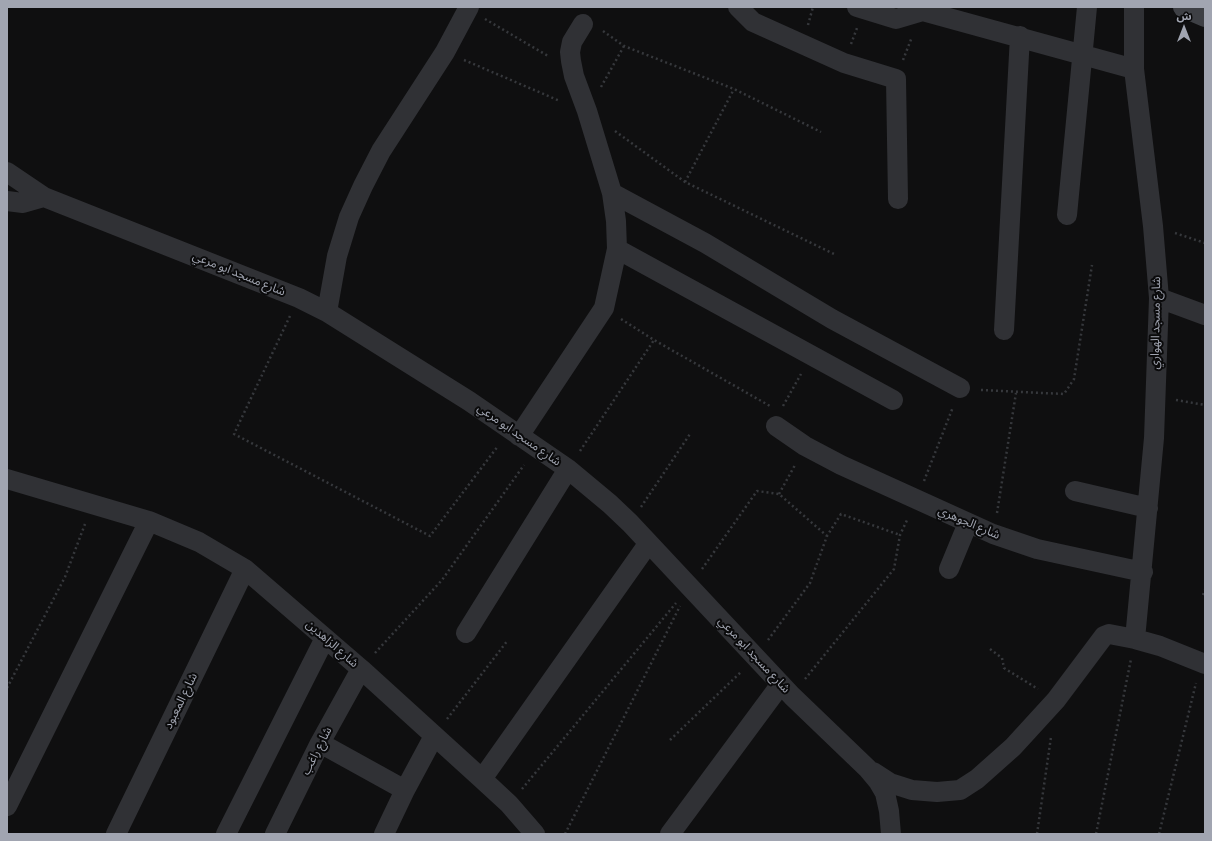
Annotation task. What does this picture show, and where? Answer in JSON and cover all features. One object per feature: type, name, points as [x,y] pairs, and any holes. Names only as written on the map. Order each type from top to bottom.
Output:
[{"type":"street","points":[[738,7],[752,22],[844,63],[896,79],[898,199]]},
{"type":"street","points":[[1067,215],[1081,55],[1087,7]]},
{"type":"street","name":"شارع مسجد الهواري","points":[[1134,7],[1134,69],[1153,226],[1159,298],[1154,438],[1143,572],[1135,639]]},
{"type":"street","points":[[1184,7],[1205,16]]},
{"type":"street","points":[[327,312],[337,256],[349,217],[381,151],[445,52],[468,8]]},
{"type":"street","points":[[861,8],[896,19],[923,11],[1020,36],[1081,55],[1134,69]]},
{"type":"street","points":[[515,432],[556,378],[604,308],[617,249],[616,221],[612,193],[587,111],[574,76],[570,52],[572,42],[583,24]]},
{"type":"street","points":[[1004,330],[1020,36]]},
{"type":"street","name":"شارع مسجد ابو مرعي","points":[[7,172],[44,197],[299,298],[327,312],[515,432],[568,469],[630,523],[786,690],[868,769],[882,787],[889,811],[891,834]]},
{"type":"street","points":[[612,193],[706,243],[832,318],[960,388]]},
{"type":"street","points":[[7,202],[23,203],[44,197]]},
{"type":"street","points":[[617,249],[893,400]]},
{"type":"street","points":[[1159,298],[1205,315]]},
{"type":"street","name":"شارع الجوهري","points":[[774,417],[805,446],[878,484],[993,534],[1044,550],[1143,572]]},
{"type":"street","points":[[466,633],[568,469]]},
{"type":"street","name":"شارع الزاهدين","points":[[7,479],[150,520],[199,542],[245,569],[361,668],[509,804],[535,834]]},
{"type":"street","points":[[1075,491],[1148,508]]},
{"type":"street","points":[[7,806],[150,520]]},
{"type":"street","points":[[949,569],[968,523]]},
{"type":"street","points":[[482,779],[648,544]]},
{"type":"street","name":"شارع المعبود","points":[[116,834],[245,569]]},
{"type":"street","points":[[868,769],[890,783],[912,790],[937,792],[960,790],[977,780],[1038,720],[1056,700],[1104,636],[1115,634],[1135,639],[1160,646],[1203,663]]},
{"type":"street","points":[[226,834],[325,638]]},
{"type":"street","name":"شارع راغب","points":[[275,834],[320,743],[361,668]]},
{"type":"street","points":[[670,834],[786,690]]},
{"type":"street","points":[[384,834],[405,790],[434,736]]},
{"type":"street","points":[[320,743],[405,790]]},
{"type":"path","points":[[468,8],[541,50],[574,76]]},
{"type":"path","points":[[844,63],[861,8]]},
{"type":"path","points":[[896,79],[923,11]]},
{"type":"path","points":[[583,24],[602,30],[624,46],[734,89],[821,132]]},
{"type":"path","points":[[587,111],[624,46]]},
{"type":"path","points":[[445,52],[551,98],[587,111],[685,182],[834,254]]},
{"type":"path","points":[[685,182],[734,89]]},
{"type":"path","points":[[1153,226],[1205,243]]},
{"type":"path","points":[[917,500],[960,388],[1016,393],[1064,394],[1070,387],[1074,379],[1092,265]]},
{"type":"path","points":[[299,298],[234,434],[430,536],[515,432]]},
{"type":"path","points":[[604,308],[774,417]]},
{"type":"path","points":[[568,469],[654,340]]},
{"type":"path","points":[[993,534],[1016,393]]},
{"type":"path","points":[[1155,396],[1205,405]]},
{"type":"path","points":[[630,523],[690,434]]},
{"type":"path","points":[[779,494],[805,446]]},
{"type":"path","points":[[361,668],[442,580],[536,447]]},
{"type":"path","points":[[509,804],[689,587],[757,491],[779,494],[827,536]]},
{"type":"path","points":[[7,688],[65,577],[86,523],[96,505]]},
{"type":"path","points":[[670,740],[756,657],[810,583],[827,536],[841,514],[900,535],[894,569],[786,690]]},
{"type":"path","points":[[565,834],[689,587]]},
{"type":"path","points":[[1203,595],[1205,590]]},
{"type":"path","points":[[1096,834],[1135,639]]},
{"type":"path","points":[[434,736],[508,640]]},
{"type":"path","points":[[1159,834],[1203,663]]}]
